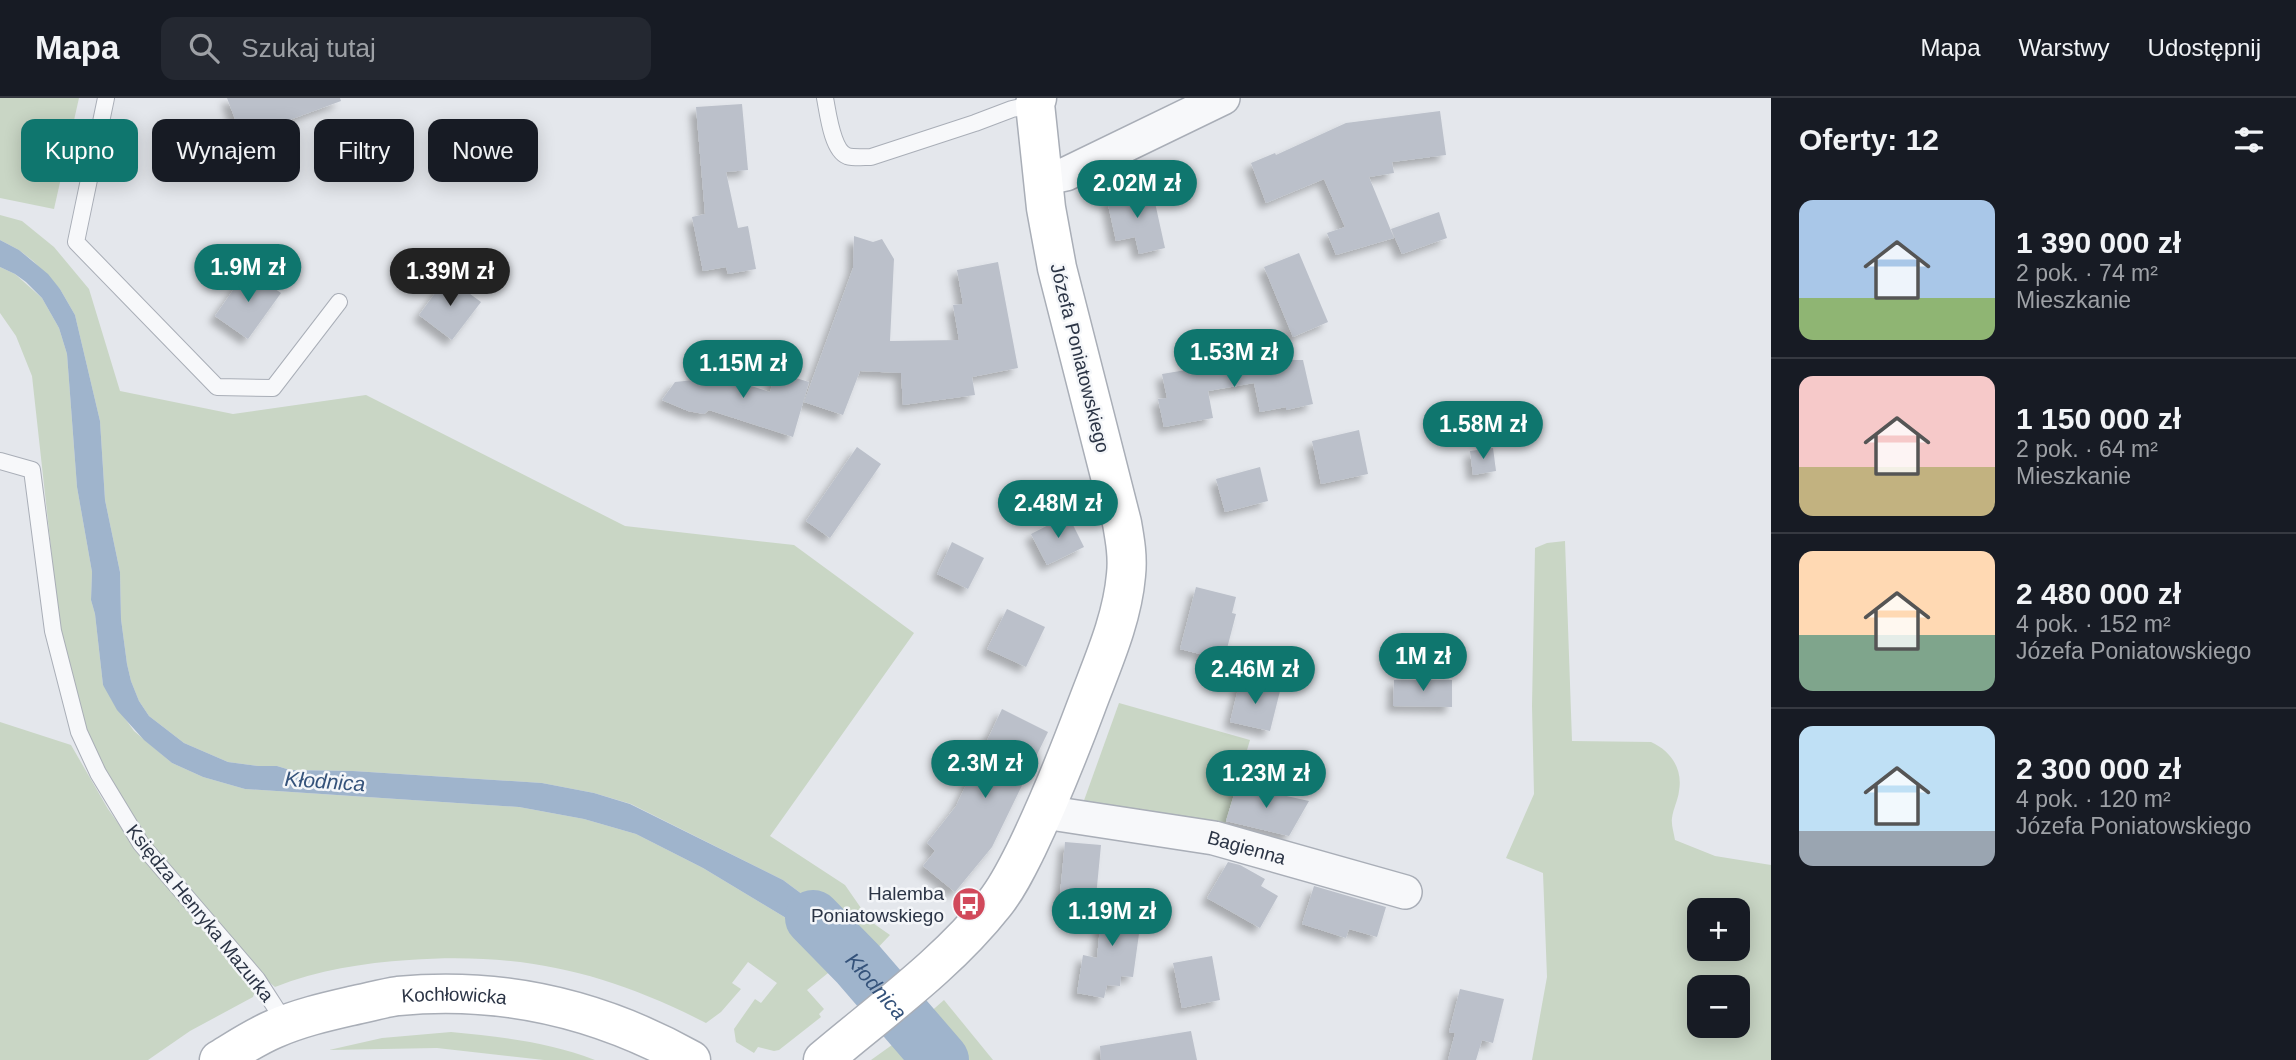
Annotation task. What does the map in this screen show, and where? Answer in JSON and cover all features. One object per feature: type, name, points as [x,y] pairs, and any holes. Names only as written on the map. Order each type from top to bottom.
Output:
[{"type":"street","points":[[1043,179],[1066,174],[1223,98]]},
{"type":"street","name":"Józefa Poniatowskiego","points":[[824,1060],[924,976],[998,901],[1044,812],[1108,649],[1120,610],[1127,554],[1122,523],[1057,268],[1043,179],[1036,101]]},
{"type":"street","name":"Bagienna","points":[[1044,812],[1214,838],[1405,892]]},
{"type":"street","name":"Kochłowicka","points":[[219,1060],[272,1029],[311,1015],[396,996],[457,993],[528,1001],[601,1018],[658,1042],[691,1060]]},
{"type":"lane","points":[[106,98],[76,242],[217,387],[273,388],[339,302]]},
{"type":"lane","points":[[825,98],[839,150],[846,156],[858,157],[870,157],[1036,101]]},
{"type":"lane","name":"Księdza Henryka Mazurka","points":[[0,461],[32,470],[53,631],[79,732],[98,773],[141,844],[257,979],[286,1024]]},
{"type":"green space","points":[[0,98],[79,98],[74,119],[21,119],[21,182],[60,182],[54,209],[0,198]]},
{"type":"green space","points":[[0,215],[22,221],[54,247],[89,289],[120,391],[233,414],[366,395],[625,526],[794,545],[914,633],[770,836],[845,885],[870,921],[890,935],[869,957],[818,906],[783,880],[631,804],[594,793],[542,783],[353,771],[290,770],[277,766],[228,762],[184,743],[149,716],[139,701],[127,664],[121,619],[120,572],[105,500],[100,421],[75,315],[60,289],[33,261],[0,240]]},
{"type":"green space","points":[[0,267],[15,274],[42,298],[59,328],[67,354],[77,487],[92,572],[91,600],[103,685],[134,731],[172,763],[203,777],[245,789],[519,807],[584,819],[636,834],[703,868],[791,921],[829,948],[859,981],[856,982],[838,965],[807,990],[824,1009],[819,1014],[821,1017],[779,1050],[758,1047],[754,1053],[736,1042],[734,1029],[755,999],[761,1003],[777,983],[748,962],[732,983],[741,989],[721,1012],[706,1023],[669,1005],[598,979],[562,969],[489,959],[450,958],[375,963],[341,968],[275,987],[264,978],[148,840],[105,770],[84,728],[60,630],[32,376],[16,336],[0,313]]},
{"type":"green space","points":[[1565,541],[1572,741],[1651,742],[1658,746],[1670,756],[1679,775],[1679,791],[1672,821],[1675,840],[1715,856],[1771,865],[1771,1060],[1532,1060],[1547,977],[1543,873],[1506,858],[1534,794],[1532,706],[1535,548],[1547,543]]},
{"type":"green space","points":[[1119,703],[1250,740],[1223,831],[1082,806]]},
{"type":"green space","points":[[0,722],[71,745],[108,809],[137,850],[255,991],[253,997],[190,1031],[148,1060],[0,1060]]},
{"type":"green space","points":[[944,1000],[993,1060],[952,1060],[919,1022]]},
{"type":"green space","points":[[451,1032],[542,1045],[595,1060],[544,1060],[437,1048],[329,1050],[382,1038]]},
{"type":"green space","points":[[906,1035],[928,1060],[871,1060]]},
{"type":"water","points":[[0,240],[19,250],[48,274],[75,315],[100,421],[105,500],[120,572],[121,619],[127,664],[139,701],[149,716],[184,743],[228,762],[277,766],[290,770],[353,771],[542,783],[594,793],[630,804],[783,880],[818,906],[877,966],[859,981],[829,948],[791,921],[703,868],[636,834],[584,819],[519,807],[245,789],[203,777],[172,763],[144,740],[117,710],[103,685],[91,600],[92,572],[77,487],[67,354],[59,328],[42,298],[26,282],[0,267]]},
{"type":"building","points":[[227,98],[340,98],[341,101],[292,119],[235,119]]},
{"type":"building","points":[[742,104],[748,170],[726,172],[738,228],[748,226],[756,269],[728,274],[726,267],[703,271],[692,217],[705,214],[696,107]]},
{"type":"building","points":[[1440,111],[1446,155],[1392,162],[1394,173],[1369,177],[1394,238],[1336,255],[1327,233],[1345,227],[1324,179],[1266,203],[1251,163],[1275,153],[1276,155],[1346,123]]},
{"type":"building","points":[[1152,189],[1165,248],[1139,254],[1135,237],[1116,241],[1107,200]]},
{"type":"building","points":[[1439,212],[1447,238],[1402,254],[1391,229]]},
{"type":"building","points":[[854,236],[873,242],[882,239],[894,259],[890,341],[959,340],[953,305],[963,304],[957,270],[998,262],[1018,368],[972,377],[975,395],[903,405],[901,373],[860,371],[843,415],[804,402],[853,268]]},
{"type":"building","points":[[1299,253],[1328,322],[1293,337],[1264,267]]},
{"type":"building","points":[[247,270],[281,293],[248,339],[215,316]]},
{"type":"building","points":[[447,277],[481,302],[452,340],[419,315]]},
{"type":"building","points":[[1254,360],[1303,360],[1313,404],[1260,412],[1254,383],[1208,391],[1213,418],[1164,427],[1158,399],[1167,398],[1162,374],[1204,367],[1205,370],[1256,370]]},
{"type":"building","points":[[698,369],[770,392],[776,372],[809,382],[793,437],[709,410],[704,414],[688,411],[662,400],[675,382],[694,380]]},
{"type":"building","points":[[1359,430],[1368,474],[1321,484],[1312,441]]},
{"type":"building","points":[[857,447],[881,464],[830,538],[806,521]]},
{"type":"building","points":[[1493,448],[1496,471],[1473,475],[1470,451]]},
{"type":"building","points":[[1260,467],[1268,501],[1225,512],[1216,479]]},
{"type":"building","points":[[1068,515],[1084,547],[1047,565],[1031,534]]},
{"type":"building","points":[[952,542],[984,558],[968,589],[937,574]]},
{"type":"building","points":[[1196,587],[1236,597],[1232,613],[1236,614],[1224,660],[1180,649]]},
{"type":"building","points":[[1007,609],[1045,627],[1026,667],[987,649]]},
{"type":"building","points":[[1394,680],[1452,680],[1452,707],[1393,706]]},
{"type":"building","points":[[1240,681],[1280,691],[1270,731],[1230,722]]},
{"type":"building","points":[[1002,709],[1048,732],[992,847],[955,892],[923,866],[935,851],[927,843],[956,806]]},
{"type":"building","points":[[1237,785],[1309,801],[1289,836],[1226,821]]},
{"type":"building","points":[[1065,842],[1101,845],[1095,907],[1059,905]]},
{"type":"building","points":[[1228,862],[1240,865],[1265,879],[1261,886],[1278,896],[1260,928],[1207,898]]},
{"type":"building","points":[[1314,886],[1386,907],[1377,937],[1349,929],[1346,938],[1302,924]]},
{"type":"building","points":[[1103,896],[1143,905],[1133,977],[1121,976],[1120,986],[1107,985],[1104,998],[1077,993],[1083,955],[1097,958]]},
{"type":"building","points":[[1212,956],[1220,1000],[1182,1008],[1173,963]]},
{"type":"building","points":[[1460,989],[1504,999],[1493,1043],[1482,1040],[1476,1060],[1448,1060],[1455,1033],[1449,1032]]},
{"type":"building","points":[[1191,1031],[1197,1060],[1101,1060],[1100,1046]]},
{"type":"waterway","name":"Kłodnica","points":[[813,918],[858,964],[941,1060]]},
{"type":"place","name":"Halemba Poniatowskiego","points":[[969,904]]}]
